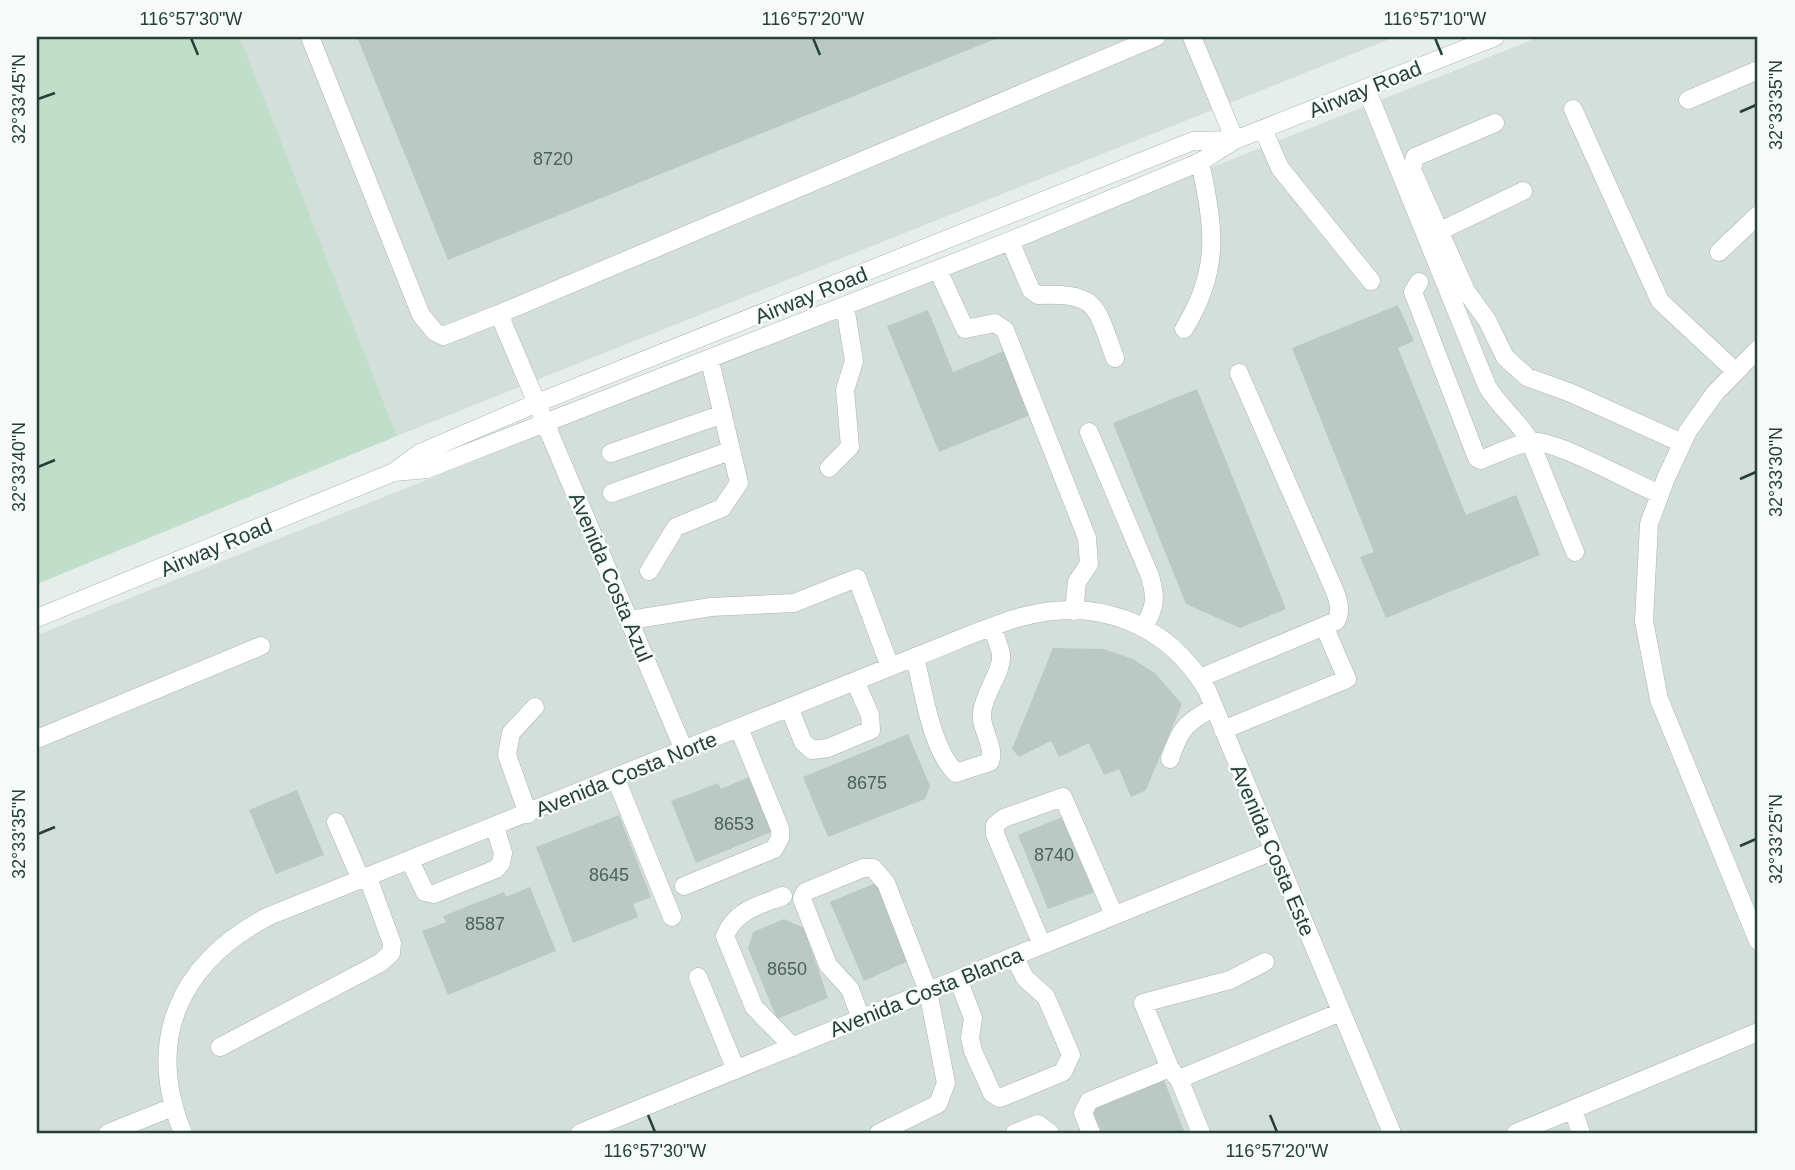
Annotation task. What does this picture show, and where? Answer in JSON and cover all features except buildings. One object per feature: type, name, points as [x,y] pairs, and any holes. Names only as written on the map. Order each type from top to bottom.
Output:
[{"type":"street","points":[[310,37],[421,315],[435,332],[443,336],[1156,37]]},
{"type":"street","points":[[1192,37],[1235,141]]},
{"type":"street","name":"Airway Road","points":[[394,472],[427,469],[710,361],[1010,241],[1200,162],[1235,141],[1263,129],[1495,37]]},
{"type":"street","points":[[1688,100],[1758,70]]},
{"type":"street","points":[[1366,88],[1487,386],[1496,402],[1521,425],[1530,441],[1575,552]]},
{"type":"street","points":[[1573,109],[1660,301],[1735,371]]},
{"type":"street","points":[[1495,123],[1415,157],[1412,170],[1466,291],[1487,320],[1505,357],[1527,377],[1571,393],[1682,443]]},
{"type":"street","points":[[1263,129],[1280,168],[1371,281]]},
{"type":"street","name":"Airway Road","points":[[37,618],[394,472],[420,453],[537,403],[1192,141],[1235,141]]},
{"type":"street","points":[[1184,329],[1205,290],[1213,253],[1208,199],[1200,162]]},
{"type":"street","points":[[1440,231],[1523,191]]},
{"type":"street","points":[[1719,252],[1758,215]]},
{"type":"street","points":[[1010,241],[1031,290],[1038,295],[1072,294],[1086,299],[1100,317],[1115,358]]},
{"type":"street","points":[[938,270],[965,329],[995,323],[1005,330],[1090,552],[1089,564],[1077,582],[1074,611]]},
{"type":"street","points":[[1419,282],[1413,292],[1477,458],[1481,460],[1530,441],[1580,456],[1628,482],[1660,494]]},
{"type":"street","points":[[829,468],[850,447],[845,390],[854,361],[845,306]]},
{"type":"street","name":"Avenida Costa Azul","points":[[499,314],[684,750]]},
{"type":"street","points":[[1758,349],[1714,393],[1682,443],[1649,524],[1644,609],[1658,699],[1758,941]]},
{"type":"street","points":[[649,571],[676,527],[722,508],[739,483],[710,361]]},
{"type":"street","points":[[1200,678],[1336,621],[1339,604],[1239,373]]},
{"type":"street","points":[[611,453],[723,414]]},
{"type":"street","points":[[1089,432],[1150,576],[1155,597],[1154,610],[1144,626]]},
{"type":"street","points":[[612,493],[730,451]]},
{"type":"street","points":[[630,620],[710,607],[794,603],[857,578],[890,667]]},
{"type":"street","name":"Avenida Costa Norte","points":[[183,1133],[173,1107],[167,1078],[169,1035],[181,998],[191,979],[211,956],[243,930],[789,707],[1021,617],[1074,611],[1102,613]]},
{"type":"street","name":"Avenida Costa Este","points":[[1102,613],[1144,626],[1172,645],[1200,678],[1392,1133]]},
{"type":"street","points":[[1223,730],[1347,679],[1324,626]]},
{"type":"street","points":[[915,657],[934,730],[947,765],[956,773],[990,762],[993,755],[981,717],[984,694],[1000,667],[1002,656],[993,628]]},
{"type":"street","points":[[37,739],[261,646]]},
{"type":"street","points":[[789,707],[803,742],[812,750],[828,748],[871,730],[870,715],[855,681]]},
{"type":"street","points":[[528,814],[507,755],[511,733],[535,707]]},
{"type":"street","points":[[1170,759],[1177,738],[1186,723],[1214,708]]},
{"type":"street","points":[[684,886],[774,849],[780,838],[780,829],[739,728]]},
{"type":"street","points":[[615,779],[672,916]]},
{"type":"street","points":[[1042,945],[995,834],[995,825],[1003,818],[1063,797],[1114,915]]},
{"type":"street","points":[[220,1047],[380,963],[391,953],[392,943],[365,879],[336,822]]},
{"type":"street","points":[[410,861],[425,892],[435,894],[501,863],[503,853],[495,827]]},
{"type":"street","name":"Avenida Costa Blanca","points":[[580,1133],[1273,851]]},
{"type":"street","points":[[861,1019],[850,989],[828,965],[802,899],[810,889],[863,868],[873,868],[886,883],[928,991],[946,1083],[937,1104],[879,1133]]},
{"type":"street","points":[[783,896],[741,913],[733,920],[725,936],[754,1007],[793,1047]]},
{"type":"street","points":[[958,979],[973,1018],[970,1038],[973,1051],[992,1093],[1000,1098],[1063,1072],[1071,1055],[1060,1023],[1046,998],[1025,978],[1014,956]]},
{"type":"street","points":[[1201,1133],[1143,1003],[1230,980],[1265,962]]},
{"type":"street","points":[[698,977],[736,1070]]},
{"type":"street","points":[[1091,1133],[1083,1113],[1089,1101],[1175,1074],[1341,1012]]},
{"type":"street","points":[[1516,1133],[1758,1032]]},
{"type":"street","points":[[108,1133],[173,1107]]},
{"type":"street","points":[[1573,1110],[1581,1133]]},
{"type":"street","points":[[1016,1133],[1038,1124],[1051,1133]]},
{"type":"shaded area","points":[[240,37],[1395,37],[397,436]]},
{"type":"shaded area","points":[[1539,37],[1758,37],[1758,1133],[37,1133],[37,635]]},
{"type":"green space","points":[[37,37],[240,37],[397,436],[37,584]]}]
